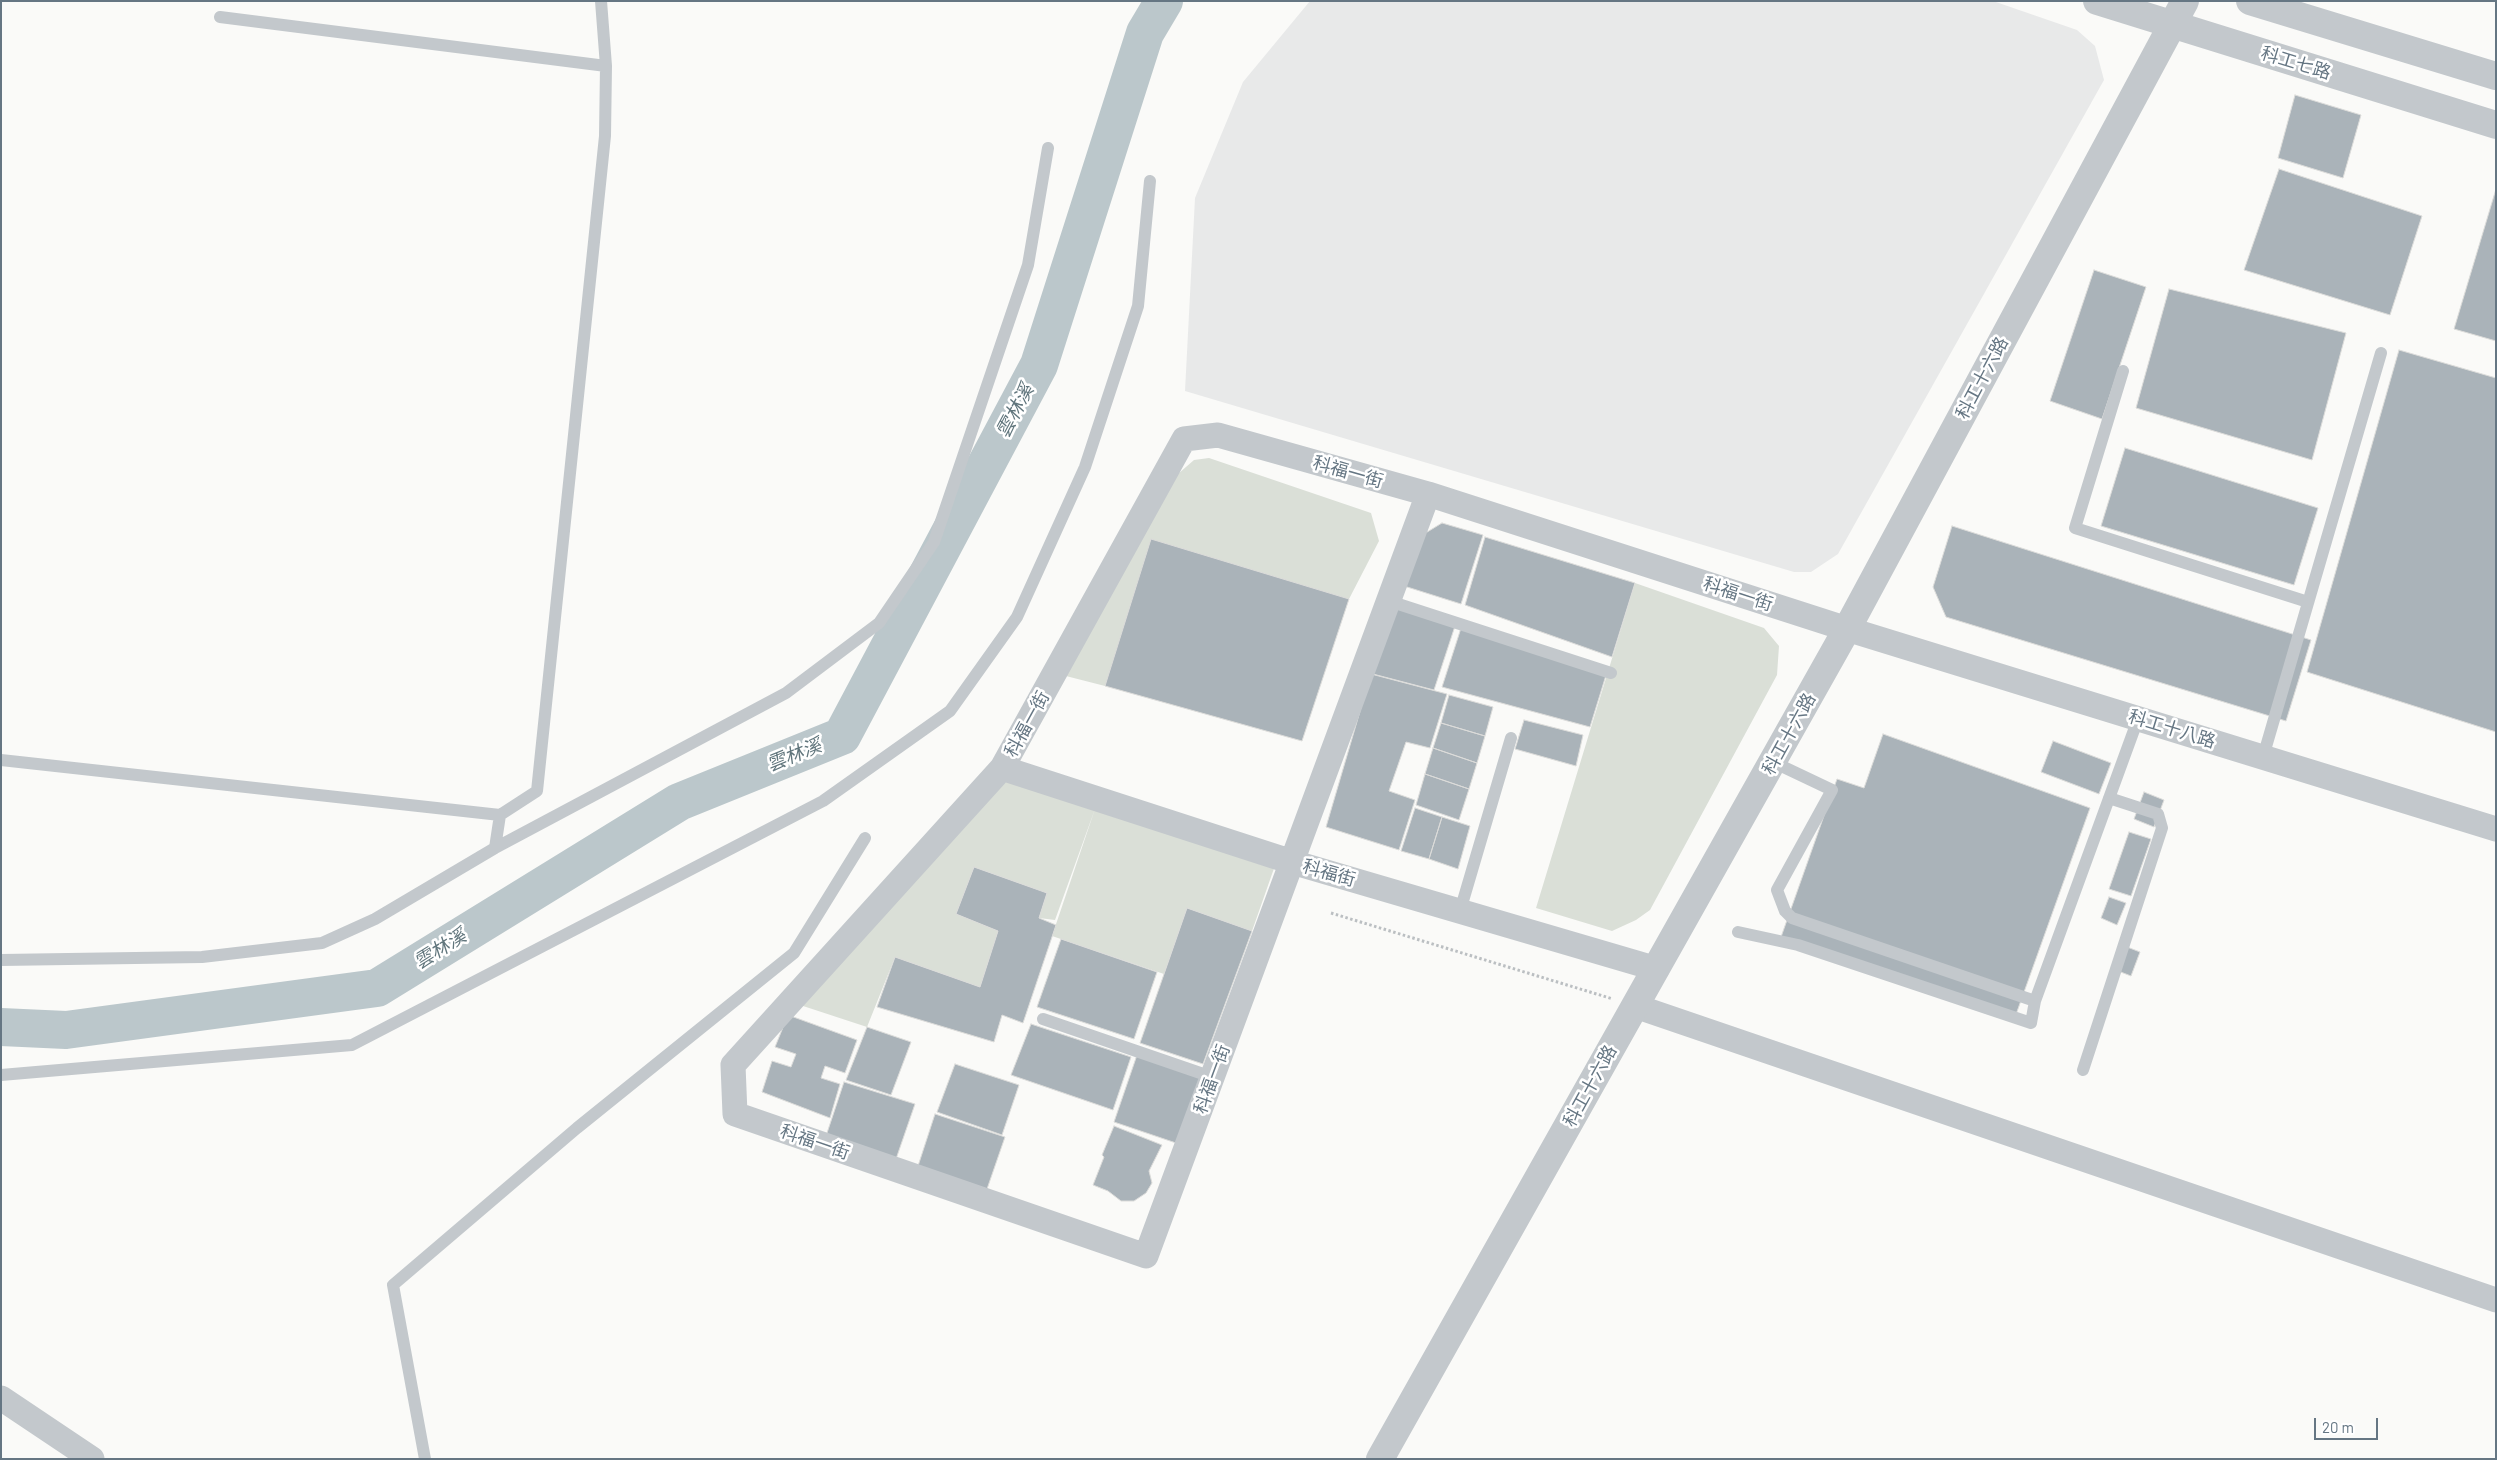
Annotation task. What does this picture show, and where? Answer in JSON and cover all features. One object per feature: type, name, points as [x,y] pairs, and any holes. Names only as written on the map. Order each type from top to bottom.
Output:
[{"type":"street","name":"科工七路","points":[[2097,1],[2496,125]]},
{"type":"street","name":"科工十六路","points":[[1380,1459],[1848,629],[2185,1]]},
{"type":"street","points":[[2250,1],[2496,76]]},
{"type":"street","name":"科福一街","points":[[1428,494],[1146,1256],[735,1114],[733,1064],[1002,768],[1184,439],[1218,435],[1428,494],[1848,629]]},
{"type":"street","name":"科工十八路","points":[[1848,629],[2496,829]]},
{"type":"street","name":"科福街","points":[[1002,768],[1292,862],[1657,969]]},
{"type":"street","points":[[1635,1006],[2496,1300]]},
{"type":"street","points":[[1,1398],[92,1459]]},
{"type":"lane","points":[[1,760],[500,815],[537,791],[604,136],[606,66],[601,1]]},
{"type":"lane","points":[[220,16],[606,66]]},
{"type":"lane","points":[[1,960],[202,958],[322,943],[375,920],[495,848],[786,693],[879,623],[934,542],[1028,265],[1048,148]]},
{"type":"lane","points":[[1,1075],[352,1045],[824,800],[950,710],[1017,617],[1086,467],[1138,306],[1150,181]]},
{"type":"lane","points":[[2263,757],[2381,353]]},
{"type":"lane","points":[[2123,371],[2075,528],[2308,602]]},
{"type":"lane","points":[[1389,601],[1611,673]]},
{"type":"lane","points":[[1738,932],[1798,945],[2031,1023],[2035,1000],[2138,719]]},
{"type":"lane","points":[[1460,911],[1511,738]]},
{"type":"lane","points":[[1773,762],[1832,790],[1777,890],[1784,911],[1792,918],[2035,1000]]},
{"type":"lane","points":[[2083,1070],[2162,828],[2158,814],[2108,798]]},
{"type":"lane","points":[[495,848],[500,815]]},
{"type":"lane","points":[[425,1459],[393,1285],[577,1128],[794,954],[865,838]]},
{"type":"lane","points":[[1043,1019],[1212,1077]]},
{"type":"lane","points":[[1,1086],[15,1073]]},
{"type":"path","points":[[1331,913],[1635,1006]]},
{"type":"shaded area","points":[[1310,1],[1993,1],[2077,30],[2095,46],[2104,80],[1838,554],[1811,572],[1794,572],[1185,391],[1195,198],[1243,82]]},
{"type":"shaded area","points":[[1209,458],[1371,513],[1379,541],[1349,599],[1105,686],[1062,675],[1163,487],[1194,460]]},
{"type":"shaded area","points":[[1635,583],[1764,628],[1779,646],[1777,675],[1650,910],[1636,920],[1612,931],[1536,908]]},
{"type":"shaded area","points":[[1002,768],[1278,857],[1252,931],[1187,908],[1164,974],[1052,936],[1095,809],[1055,920],[1039,918],[1047,893],[974,867],[956,914],[998,931],[980,987],[895,957],[867,1027],[800,1005]]},
{"type":"building","points":[[2295,95],[2361,115],[2343,178],[2278,158]]},
{"type":"building","points":[[2279,169],[2422,216],[2390,315],[2244,270]]},
{"type":"building","points":[[2496,189],[2496,341],[2454,329]]},
{"type":"building","points":[[2094,270],[2146,287],[2102,419],[2050,401]]},
{"type":"building","points":[[2169,289],[2346,333],[2312,460],[2136,408]]},
{"type":"building","points":[[2399,350],[2496,378],[2496,732],[2307,672]]},
{"type":"building","points":[[2125,448],[2318,508],[2294,585],[2101,526]]},
{"type":"building","points":[[1442,523],[1483,535],[1461,604],[1404,586],[1419,537]]},
{"type":"building","points":[[1952,526],[2311,640],[2286,721],[1946,617],[1933,587]]},
{"type":"building","points":[[1485,537],[1635,583],[1612,657],[1465,605]]},
{"type":"building","points":[[1151,539],[1349,599],[1302,741],[1105,686]]},
{"type":"building","points":[[1396,603],[1456,623],[1434,690],[1373,674]]},
{"type":"building","points":[[1462,625],[1607,672],[1590,727],[1442,687]]},
{"type":"building","points":[[1371,674],[1447,694],[1430,748],[1406,742],[1389,791],[1415,800],[1399,850],[1326,827]]},
{"type":"building","points":[[1449,695],[1493,707],[1485,736],[1441,723]]},
{"type":"building","points":[[1524,720],[1583,735],[1576,766],[1515,749]]},
{"type":"building","points":[[1441,723],[1485,736],[1477,763],[1433,748]]},
{"type":"building","points":[[1883,734],[2090,808],[2014,1020],[1781,937],[1837,779],[1864,788]]},
{"type":"building","points":[[2053,741],[2111,763],[2099,794],[2041,772]]},
{"type":"building","points":[[1433,748],[1477,763],[1469,789],[1425,774]]},
{"type":"building","points":[[1425,774],[1469,789],[1459,820],[1416,805]]},
{"type":"building","points":[[2144,792],[2164,800],[2154,827],[2134,819]]},
{"type":"building","points":[[1415,808],[1442,817],[1429,859],[1401,851]]},
{"type":"building","points":[[1442,817],[1470,826],[1458,869],[1429,859]]},
{"type":"building","points":[[2129,832],[2151,839],[2131,896],[2109,889]]},
{"type":"building","points":[[974,867],[1047,893],[1039,918],[1056,925],[1023,1023],[1002,1015],[994,1042],[877,1007],[895,957],[980,987],[998,931],[956,914]]},
{"type":"building","points":[[2109,897],[2126,903],[2117,925],[2101,918]]},
{"type":"building","points":[[1187,908],[1252,931],[1203,1064],[1140,1043]]},
{"type":"building","points":[[1061,939],[1157,972],[1134,1039],[1037,1007]]},
{"type":"building","points":[[2122,945],[2140,952],[2131,976],[2113,969]]},
{"type":"building","points":[[788,1015],[857,1040],[845,1073],[825,1066],[821,1078],[840,1084],[830,1118],[762,1092],[772,1061],[791,1067],[796,1054],[775,1047]]},
{"type":"building","points":[[1031,1024],[1131,1057],[1113,1110],[1011,1075]]},
{"type":"building","points":[[867,1027],[911,1042],[891,1095],[846,1080]]},
{"type":"building","points":[[1137,1055],[1203,1077],[1179,1144],[1114,1122]]},
{"type":"building","points":[[955,1064],[1019,1085],[1002,1135],[937,1112]]},
{"type":"building","points":[[844,1082],[915,1104],[896,1159],[826,1136]]},
{"type":"building","points":[[935,1114],[1005,1137],[987,1189],[918,1166]]},
{"type":"building","points":[[1114,1126],[1162,1145],[1149,1171],[1152,1183],[1146,1193],[1134,1201],[1121,1201],[1108,1191],[1093,1185],[1104,1157],[1102,1155]]},
{"type":"waterway","name":"雲林溪","points":[[1,1027],[66,1030],[377,988],[679,802],[842,736],[1039,365],[1145,33],[1164,1]]}]
